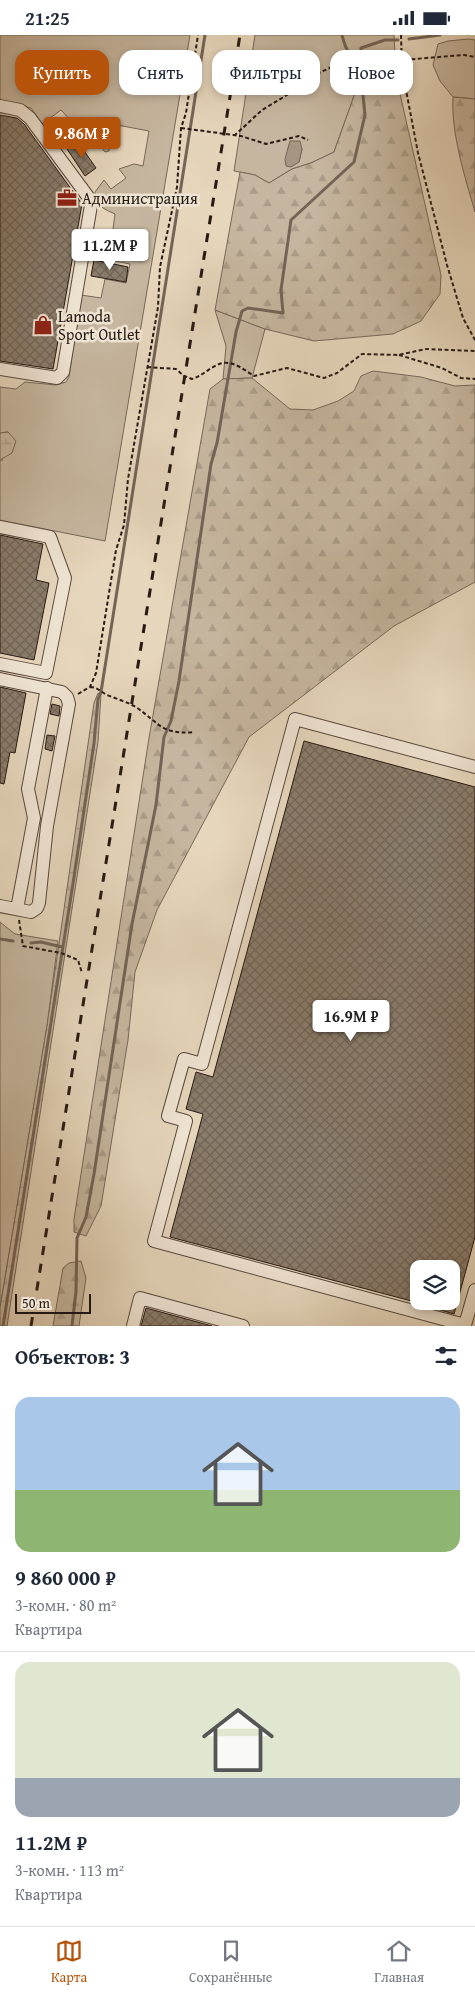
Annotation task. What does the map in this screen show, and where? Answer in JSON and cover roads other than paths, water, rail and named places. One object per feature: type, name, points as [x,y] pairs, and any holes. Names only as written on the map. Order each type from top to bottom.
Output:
[{"type":"lane","points":[[0,106],[20,110],[30,118],[89,198],[91,205],[63,372],[57,378],[0,369]]},
{"type":"lane","points":[[0,527],[50,537],[65,578],[46,673],[0,664]]},
{"type":"lane","points":[[0,679],[62,692],[67,697],[69,704],[47,826],[39,903],[32,912],[0,906]]},
{"type":"lane","points":[[17,909],[34,818],[28,789],[47,688]]},
{"type":"lane","points":[[475,767],[295,719],[202,1063],[184,1059],[168,1116],[186,1121],[154,1241],[465,1325],[475,1290]]},
{"type":"lane","points":[[132,1326],[140,1298],[243,1326]]},
{"type":"waterway","points":[[3,1326],[74,877],[94,743],[98,699],[101,692],[205,35]]},
{"type":"waterway","points":[[342,35],[348,50]]},
{"type":"waterway","points":[[409,39],[440,35]]},
{"type":"waterway","points":[[72,1326],[76,1291],[77,1238],[86,1217],[94,1174],[132,924],[156,805],[164,737],[171,721],[179,681],[211,464],[217,443],[236,332],[242,311],[248,308],[283,313],[281,290],[291,220],[354,162],[365,115],[360,66],[361,48],[385,40],[398,40]]},
{"type":"waterway","points":[[0,939],[13,941]]},
{"type":"waterway","points":[[31,943],[41,942],[62,947]]},
{"type":"railway","points":[[31,1326],[240,35]]},
{"type":"place","name":"Администрация","points":[[67,198]]},
{"type":"place","name":"Lamoda Sport Outlet","points":[[43,325]]}]
